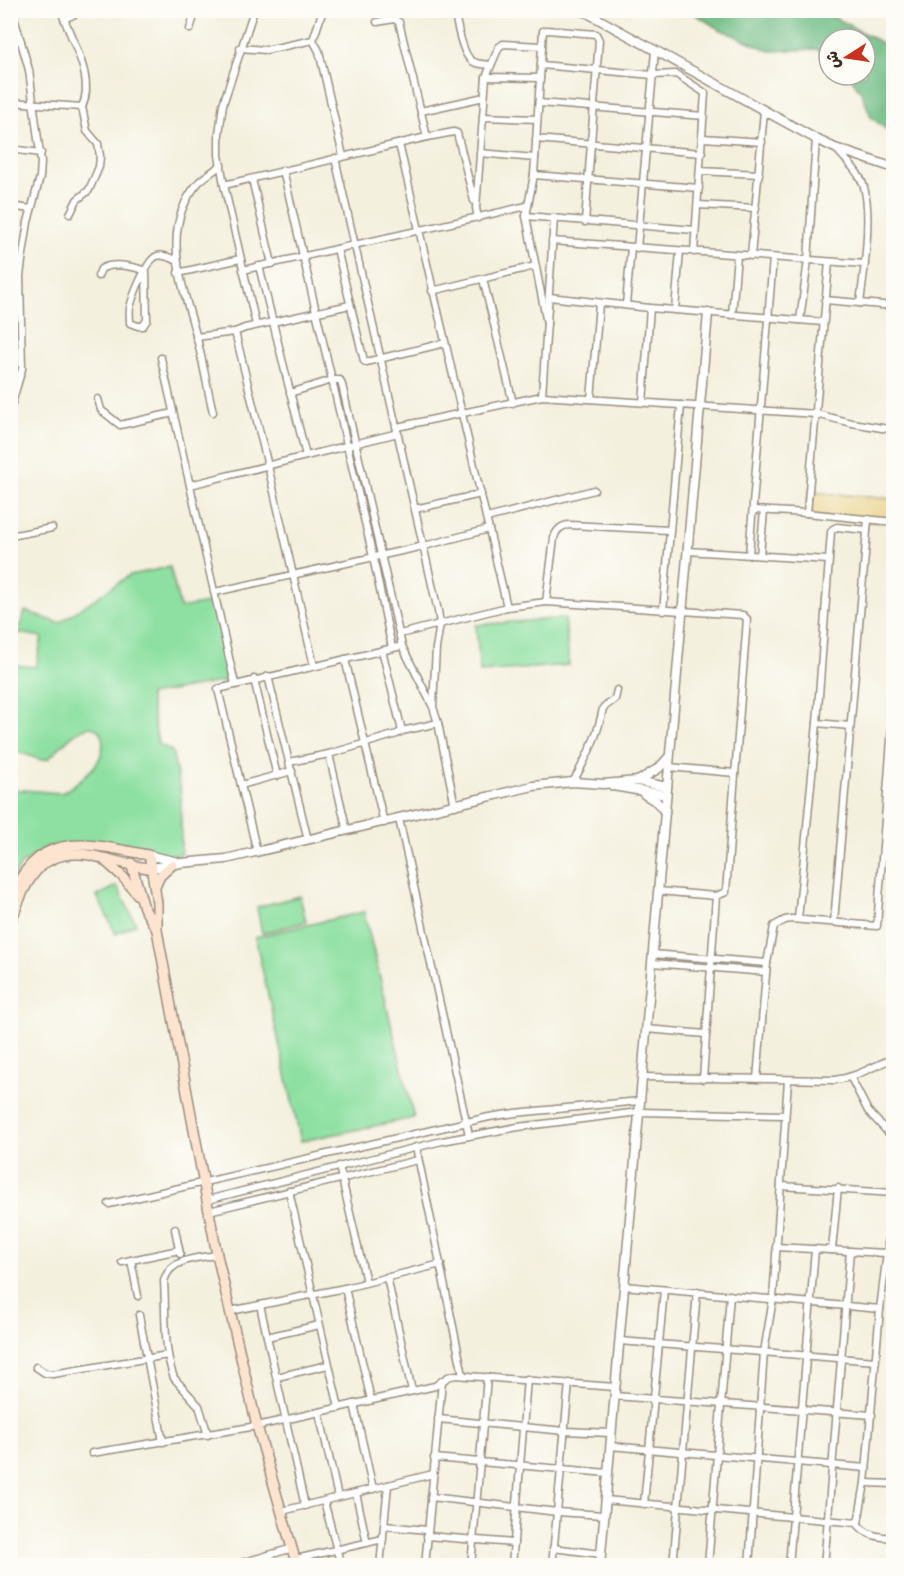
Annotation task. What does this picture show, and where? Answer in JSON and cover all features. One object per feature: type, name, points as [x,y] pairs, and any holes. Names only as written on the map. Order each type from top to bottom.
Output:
[{"type":"main road","points":[[10,900],[19,878],[28,866],[53,849],[78,844],[148,855],[158,911],[157,930],[217,1255],[257,1426],[296,1562]]},
{"type":"main road","points":[[133,852],[131,866],[148,916],[157,930]]},
{"type":"main road","points":[[10,924],[27,882],[42,865],[55,858],[70,854],[85,854],[131,866],[152,868]]},
{"type":"main road","points":[[102,858],[142,899]]},
{"type":"main road","points":[[155,887],[160,876],[177,864]]},
{"type":"street","points":[[10,410],[22,369],[20,276],[31,209],[40,177],[41,153],[29,70],[12,10]]},
{"type":"street","points":[[61,10],[83,69],[85,81],[82,107],[87,131],[98,144],[100,156],[99,167],[89,190],[77,200],[70,214]]},
{"type":"street","points":[[64,19],[84,10]]},
{"type":"street","points":[[190,29],[196,10]]},
{"type":"street","points":[[254,10],[223,104],[219,134],[224,184],[256,325]]},
{"type":"street","points":[[323,10],[313,40],[319,51],[343,156]]},
{"type":"street","points":[[454,10],[465,54],[470,60],[479,64],[492,65]]},
{"type":"street","points":[[582,10],[816,139],[835,148],[894,168]]},
{"type":"street","points":[[377,22],[394,19],[399,22],[427,137]]},
{"type":"street","points":[[547,324],[526,216],[534,175],[543,32],[547,30],[596,34],[599,40],[585,222]]},
{"type":"street","points":[[10,40],[21,41]]},
{"type":"street","points":[[240,48],[266,50],[313,40]]},
{"type":"street","points":[[476,208],[486,77],[499,47],[503,44],[542,46]]},
{"type":"street","points":[[626,305],[639,226],[655,51]]},
{"type":"street","points":[[541,65],[653,75],[676,74],[705,93],[694,252]]},
{"type":"street","points":[[486,77],[540,78]]},
{"type":"street","points":[[421,111],[484,97]]},
{"type":"street","points":[[10,102],[82,107]]},
{"type":"street","points":[[539,103],[704,116]]},
{"type":"street","points":[[751,256],[764,111]]},
{"type":"street","points":[[483,117],[537,119]]},
{"type":"street","points":[[224,184],[454,132],[457,133],[478,218]]},
{"type":"street","points":[[703,138],[762,142]]},
{"type":"street","points":[[536,139],[702,153]]},
{"type":"street","points":[[800,320],[808,260],[816,139]]},
{"type":"street","points":[[399,144],[507,607]]},
{"type":"street","points":[[835,148],[854,170],[864,187],[867,204],[865,264],[860,303]]},
{"type":"street","points":[[10,149],[41,153]]},
{"type":"street","points":[[480,153],[535,158]]},
{"type":"street","points":[[335,158],[440,624],[436,648],[433,707]]},
{"type":"street","points":[[213,412],[196,337],[178,273],[175,242],[187,200],[200,182],[221,165]]},
{"type":"street","points":[[284,170],[392,648]]},
{"type":"street","points":[[700,171],[759,174]]},
{"type":"street","points":[[534,175],[699,188]]},
{"type":"street","points":[[252,179],[272,264]]},
{"type":"street","points":[[698,205],[756,208]]},
{"type":"street","points":[[10,206],[31,209]]},
{"type":"street","points":[[243,270],[527,206]]},
{"type":"street","points":[[526,216],[695,230]]},
{"type":"street","points":[[542,396],[554,218]]},
{"type":"street","points":[[552,241],[865,264]]},
{"type":"street","points":[[337,249],[364,361],[445,343]]},
{"type":"street","points":[[675,310],[680,251]]},
{"type":"street","points":[[732,315],[737,255]]},
{"type":"street","points":[[146,271],[147,320],[143,326],[138,326],[130,322],[129,309],[138,284],[146,271],[157,256],[176,260]]},
{"type":"street","points":[[749,554],[773,258]]},
{"type":"street","points":[[178,273],[240,259]]},
{"type":"street","points":[[807,513],[829,262]]},
{"type":"street","points":[[98,276],[101,269],[111,265],[146,271]]},
{"type":"street","points":[[259,266],[306,456]]},
{"type":"street","points":[[432,291],[536,266]]},
{"type":"street","points":[[483,279],[513,403]]},
{"type":"street","points":[[549,297],[599,304],[823,322]]},
{"type":"street","points":[[825,300],[894,306]]},
{"type":"street","points":[[591,399],[599,304]]},
{"type":"street","points":[[196,337],[235,332],[256,325],[350,305]]},
{"type":"street","points":[[643,403],[650,308]]},
{"type":"street","points":[[600,1566],[708,313]]},
{"type":"street","points":[[235,332],[314,666]]},
{"type":"street","points":[[161,358],[235,684]]},
{"type":"street","points":[[290,393],[332,380],[340,380],[342,385],[402,646],[433,707],[455,806]]},
{"type":"street","points":[[190,484],[347,447],[397,430],[542,396],[816,414],[894,430]]},
{"type":"street","points":[[98,399],[101,410],[120,425],[173,413]]},
{"type":"street","points":[[663,611],[681,405]]},
{"type":"street","points":[[487,518],[594,490]]},
{"type":"street","points":[[415,509],[481,494]]},
{"type":"street","points":[[753,510],[894,522]]},
{"type":"street","points":[[760,555],[764,511]]},
{"type":"street","points":[[834,922],[868,519]]},
{"type":"street","points":[[546,602],[554,538],[563,526],[669,530]]},
{"type":"street","points":[[10,536],[52,528]]},
{"type":"street","points":[[215,592],[424,546],[489,529]]},
{"type":"street","points":[[798,919],[832,529],[867,530]]},
{"type":"street","points":[[687,551],[828,560]]},
{"type":"street","points":[[400,634],[507,607],[546,602],[742,615],[747,619],[726,892],[716,896],[658,891]]},
{"type":"street","points":[[257,852],[218,688],[402,646]]},
{"type":"street","points":[[382,650],[402,731]]},
{"type":"street","points":[[345,659],[384,823]]},
{"type":"street","points":[[268,676],[308,840]]},
{"type":"street","points":[[254,679],[277,776]]},
{"type":"street","points":[[573,782],[598,732],[603,708],[615,699],[617,690]]},
{"type":"street","points":[[757,1079],[767,963],[774,926],[785,920],[798,919],[877,926],[894,700]]},
{"type":"street","points":[[289,762],[329,754],[402,731],[438,723]]},
{"type":"street","points":[[816,723],[850,726]]},
{"type":"street","points":[[329,754],[347,831]]},
{"type":"street","points":[[637,786],[669,757]]},
{"type":"street","points":[[669,767],[735,773]]},
{"type":"street","points":[[242,785],[292,771]]},
{"type":"street","points":[[152,868],[226,859],[533,786],[573,782],[637,786],[667,791]]},
{"type":"street","points":[[637,786],[651,796],[665,812]]},
{"type":"street","points":[[399,819],[469,1135]]},
{"type":"street","points":[[148,855],[177,864]]},
{"type":"street","points":[[703,1079],[716,896]]},
{"type":"street","points":[[652,958],[767,963]]},
{"type":"street","points":[[652,958],[711,968],[766,972]]},
{"type":"street","points":[[646,1029],[706,1034]]},
{"type":"street","points":[[642,1077],[834,1080],[851,1078],[894,1058]]},
{"type":"street","points":[[851,1078],[868,1111],[894,1139]]},
{"type":"street","points":[[749,1566],[764,1352],[773,1299],[788,1080]]},
{"type":"street","points":[[109,1204],[466,1122],[515,1113],[640,1101]]},
{"type":"street","points":[[207,1200],[469,1135],[639,1112],[785,1115]]},
{"type":"street","points":[[416,1147],[463,1374]]},
{"type":"street","points":[[209,1211],[418,1160]]},
{"type":"street","points":[[339,1166],[366,1282]]},
{"type":"street","points":[[781,1186],[838,1188],[894,1195],[879,1309],[865,1483],[859,1521],[856,1522]]},
{"type":"street","points":[[832,1250],[838,1188]]},
{"type":"street","points":[[289,1191],[339,1408]]},
{"type":"street","points":[[175,1229],[181,1260]]},
{"type":"street","points":[[776,1247],[885,1253]]},
{"type":"street","points":[[789,1566],[815,1249]]},
{"type":"street","points":[[122,1262],[179,1250]]},
{"type":"street","points":[[824,1566],[850,1251]]},
{"type":"street","points":[[208,1435],[199,1406],[174,1378],[168,1355],[164,1281],[165,1275],[181,1260],[217,1255]]},
{"type":"street","points":[[131,1260],[138,1296]]},
{"type":"street","points":[[230,1311],[345,1288],[441,1264]]},
{"type":"street","points":[[387,1277],[412,1391]]},
{"type":"street","points":[[624,1286],[879,1309]]},
{"type":"street","points":[[345,1288],[371,1400]]},
{"type":"street","points":[[644,1504],[664,1290]]},
{"type":"street","points":[[681,1566],[673,1565],[697,1292]]},
{"type":"street","points":[[708,1566],[730,1295]]},
{"type":"street","points":[[260,1305],[305,1506]]},
{"type":"street","points":[[139,1315],[163,1442]]},
{"type":"street","points":[[267,1337],[319,1325]]},
{"type":"street","points":[[619,1341],[876,1361]]},
{"type":"street","points":[[36,1368],[53,1374],[168,1355]]},
{"type":"street","points":[[277,1377],[328,1365]]},
{"type":"street","points":[[92,1453],[257,1426],[435,1386],[448,1377],[463,1374],[569,1383],[654,1399],[872,1416]]},
{"type":"street","points":[[471,1566],[487,1377]]},
{"type":"street","points":[[512,1566],[527,1379]]},
{"type":"street","points":[[425,1566],[442,1381]]},
{"type":"street","points":[[552,1566],[569,1383]]},
{"type":"street","points":[[354,1404],[373,1489]]},
{"type":"street","points":[[319,1412],[338,1497]]},
{"type":"street","points":[[438,1419],[611,1433]]},
{"type":"street","points":[[610,1446],[866,1468]]},
{"type":"street","points":[[434,1458],[608,1473]]},
{"type":"street","points":[[282,1511],[433,1474]]},
{"type":"street","points":[[865,1483],[894,1484]]},
{"type":"street","points":[[380,1566],[388,1485]]},
{"type":"street","points":[[356,1493],[367,1543]]},
{"type":"street","points":[[431,1497],[518,1508],[604,1515]]},
{"type":"street","points":[[605,1500],[856,1522],[864,1532],[878,1537],[894,1538]]},
{"type":"street","points":[[324,1501],[341,1566]]},
{"type":"street","points":[[385,1526],[514,1544]]},
{"type":"street","points":[[296,1562],[383,1539]]},
{"type":"street","points":[[231,1566],[292,1548]]},
{"type":"street","points":[[553,1548],[601,1554]]},
{"type":"street","points":[[260,1557],[262,1566]]},
{"type":"green space","points":[[690,11],[823,11],[852,27],[817,27],[817,49],[770,51],[717,28]]},
{"type":"green space","points":[[877,40],[893,49],[893,135],[871,117],[857,87],[877,87]]},
{"type":"green space","points":[[170,567],[180,608],[213,602],[231,680],[149,695],[158,744],[172,751],[181,794],[181,854],[161,856],[126,850],[46,848],[21,865],[11,882],[11,789],[61,793],[94,767],[100,756],[103,742],[99,731],[87,728],[70,737],[48,759],[41,760],[11,749],[12,665],[36,667],[42,637],[19,633],[25,611],[59,623],[130,575]]},
{"type":"green space","points":[[565,618],[569,665],[480,672],[476,625]]},
{"type":"green space","points":[[117,886],[136,924],[116,934],[97,896]]},
{"type":"green space","points":[[300,896],[306,922],[262,933],[257,907]]},
{"type":"green space","points":[[364,912],[414,1118],[301,1141],[255,937]]},
{"type":"sand","points":[[809,492],[893,499],[893,523],[807,517]]}]
